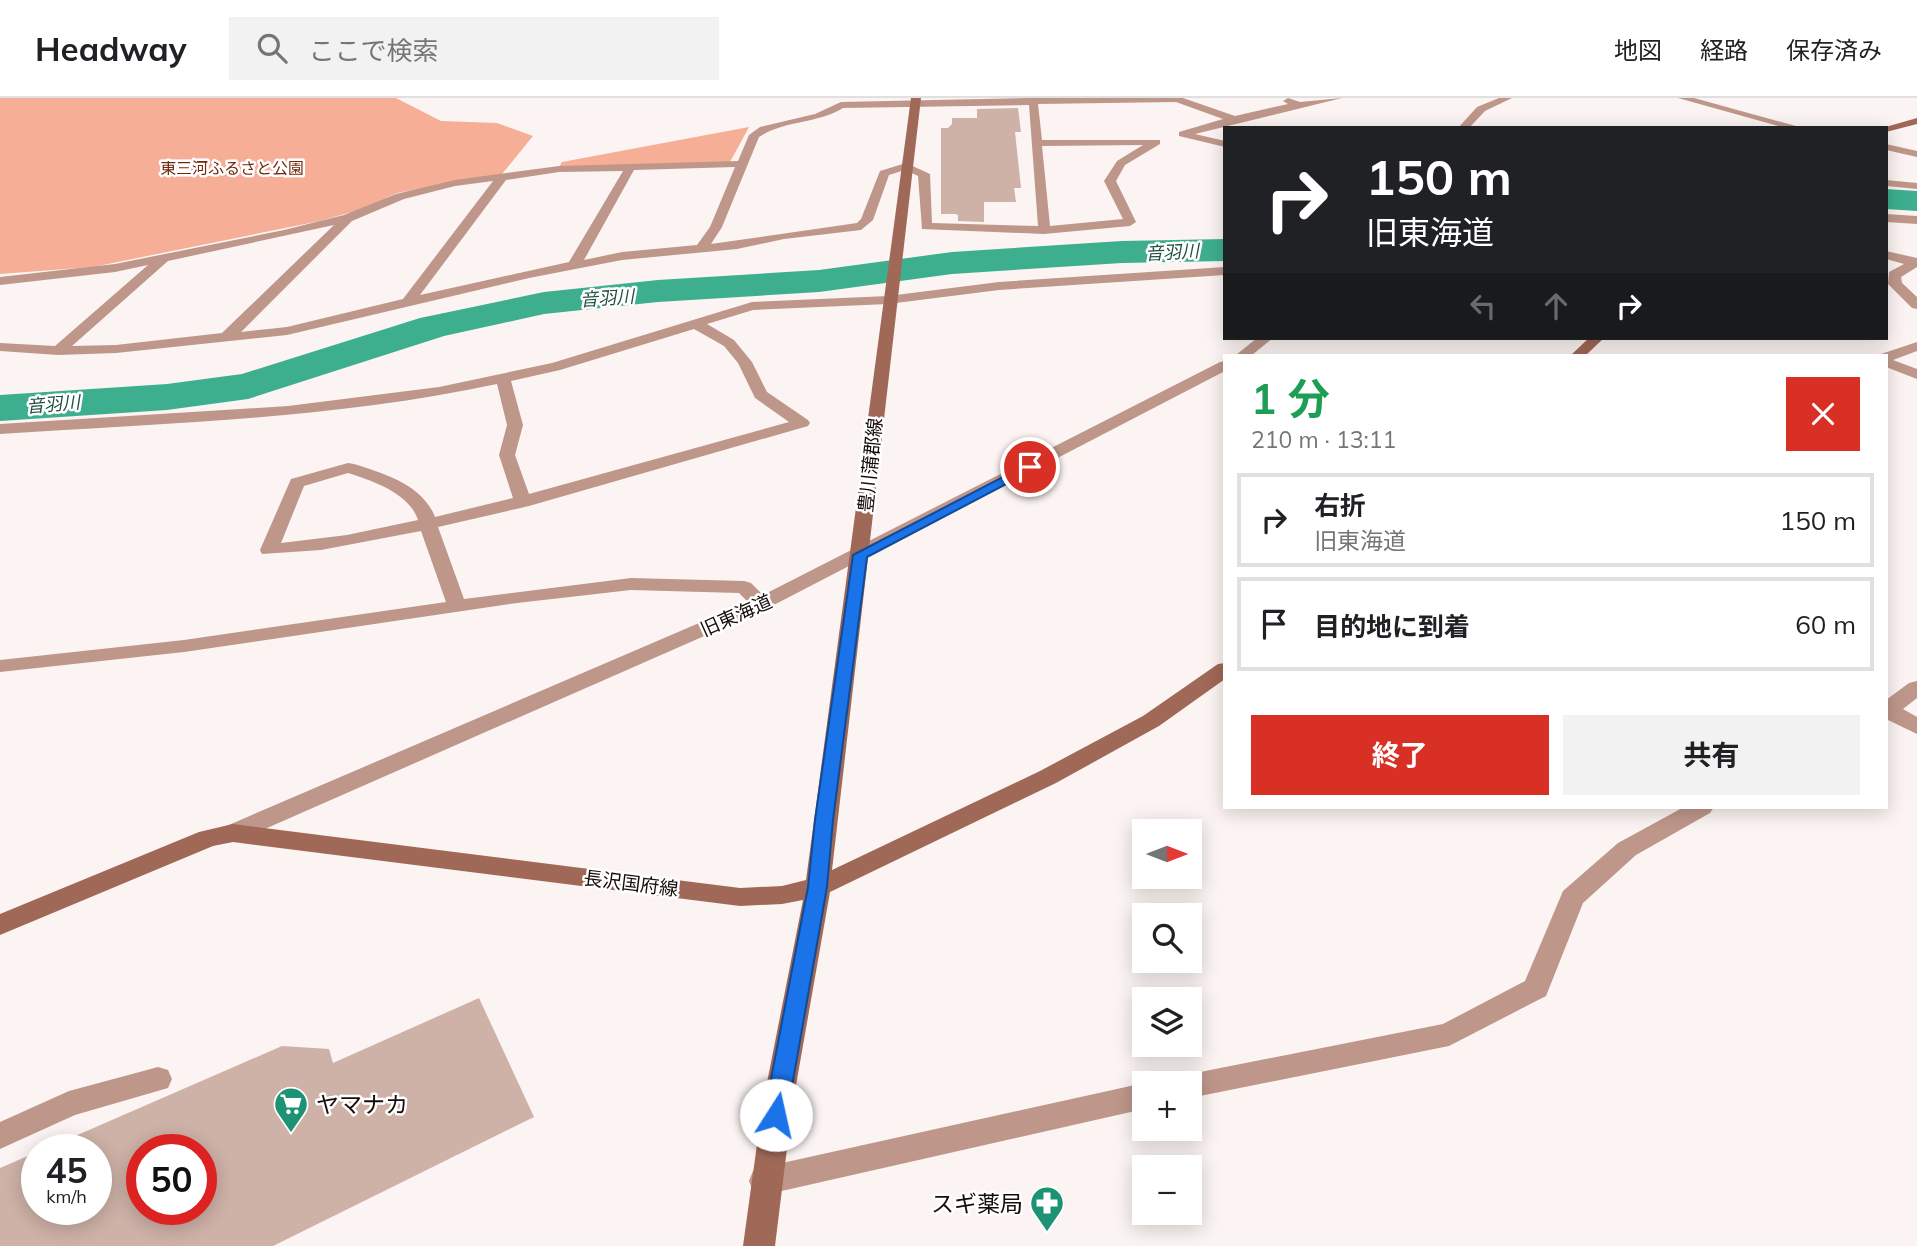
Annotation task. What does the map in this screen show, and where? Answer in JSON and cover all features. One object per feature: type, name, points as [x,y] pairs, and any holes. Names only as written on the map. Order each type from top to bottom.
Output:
[{"type":"main road","name":"豊川蒲郡線","points":[[759,1246],[764,1181],[818,887],[896,238],[916,101]]},
{"type":"main road","points":[[1888,129],[1917,121]]},
{"type":"main road","points":[[1579,354],[1595,340]]},
{"type":"main road","name":"長沢国府線","points":[[0,925],[208,838],[233,833],[740,897],[782,895],[818,887],[1048,777],[1151,722],[1223,670]]},
{"type":"street","points":[[1279,98],[1299,105]]},
{"type":"street","points":[[0,347],[58,351],[116,349],[287,331],[528,274],[622,256],[701,249],[861,226],[867,220],[884,173],[906,166],[924,174],[926,226],[1044,230],[1130,222],[1114,196],[1110,181],[1121,163],[1169,138],[1233,119],[1337,98]]},
{"type":"street","points":[[1465,126],[1481,109],[1507,98]]},
{"type":"street","points":[[1683,98],[1790,126]]},
{"type":"street","points":[[701,249],[716,226],[754,135],[763,128],[813,120],[830,113],[838,101],[1176,99],[1233,119]]},
{"type":"street","points":[[1032,100],[1044,230]]},
{"type":"street","points":[[1763,126],[1775,122]]},
{"type":"street","points":[[1036,144],[1169,138],[1223,144]]},
{"type":"street","points":[[1888,147],[1917,154]]},
{"type":"street","points":[[0,281],[114,268],[348,218],[400,196],[455,183],[559,169],[740,164]]},
{"type":"street","points":[[574,265],[629,168]]},
{"type":"street","points":[[407,304],[502,177]]},
{"type":"street","points":[[1888,183],[1917,186]]},
{"type":"street","points":[[228,337],[348,218]]},
{"type":"street","points":[[1888,218],[1917,220]]},
{"type":"street","points":[[1888,256],[1917,263]]},
{"type":"street","points":[[58,351],[166,257]]},
{"type":"street","points":[[1917,263],[1894,275],[1895,284],[1917,306]]},
{"type":"street","points":[[0,429],[288,411],[439,392],[555,367],[752,306],[889,298],[999,286],[1223,271]]},
{"type":"street","points":[[457,606],[428,524],[422,506],[384,480],[348,468],[297,483],[269,550],[393,533],[428,524],[523,502],[680,461],[802,423],[761,395],[745,362],[729,343],[694,323]]},
{"type":"street","points":[[1244,354],[1263,340]]},
{"type":"street","points":[[1888,358],[1917,346]]},
{"type":"street","points":[[1888,360],[1917,374]]},
{"type":"street","name":"旧東海道","points":[[233,833],[761,604],[1223,366]]},
{"type":"street","points":[[503,378],[515,425],[507,455],[523,502]]},
{"type":"street","points":[[0,666],[184,646],[457,606],[631,584],[744,587],[761,604]]},
{"type":"street","points":[[1888,709],[1917,688]]},
{"type":"street","points":[[1888,711],[1917,727]]},
{"type":"street","points":[[1202,1084],[1449,1034],[1536,988],[1572,898],[1627,849],[1698,809]]},
{"type":"street","points":[[0,1136],[69,1104],[158,1079]]},
{"type":"street","points":[[764,1181],[1132,1099]]},
{"type":"green space","name":"東三河ふるさと公園","points":[[0,98],[396,98],[441,121],[497,123],[533,136],[502,174],[397,193],[359,210],[320,221],[93,267],[0,274]]},
{"type":"green space","points":[[749,127],[730,162],[559,167],[562,162]]},
{"type":"building","points":[[1018,108],[1021,132],[1015,132],[1021,188],[1014,188],[1016,202],[984,202],[984,222],[958,221],[958,215],[941,214],[941,128],[948,128],[952,124],[952,118],[977,118],[977,109]]},
{"type":"building","name":"ヤマナカ","points":[[479,998],[534,1117],[273,1246],[0,1246],[0,1168],[21,1159],[21,1225],[112,1225],[112,1134],[80,1134],[282,1046],[329,1049],[333,1063]]},
{"type":"waterway","name":"音羽川","points":[[1888,199],[1917,201]]},
{"type":"waterway","name":"音羽川","points":[[0,408],[167,397],[248,386],[434,326],[544,303],[658,291],[819,281],[952,263],[1122,252],[1223,250]]},
{"type":"place","name":"ヤマナカ","points":[[291,1134]]},
{"type":"place","name":"スギ薬局","points":[[1047,1233]]},
{"type":"route","points":[[776,1115],[818,887],[824,820],[860,555],[1030,467]]}]
